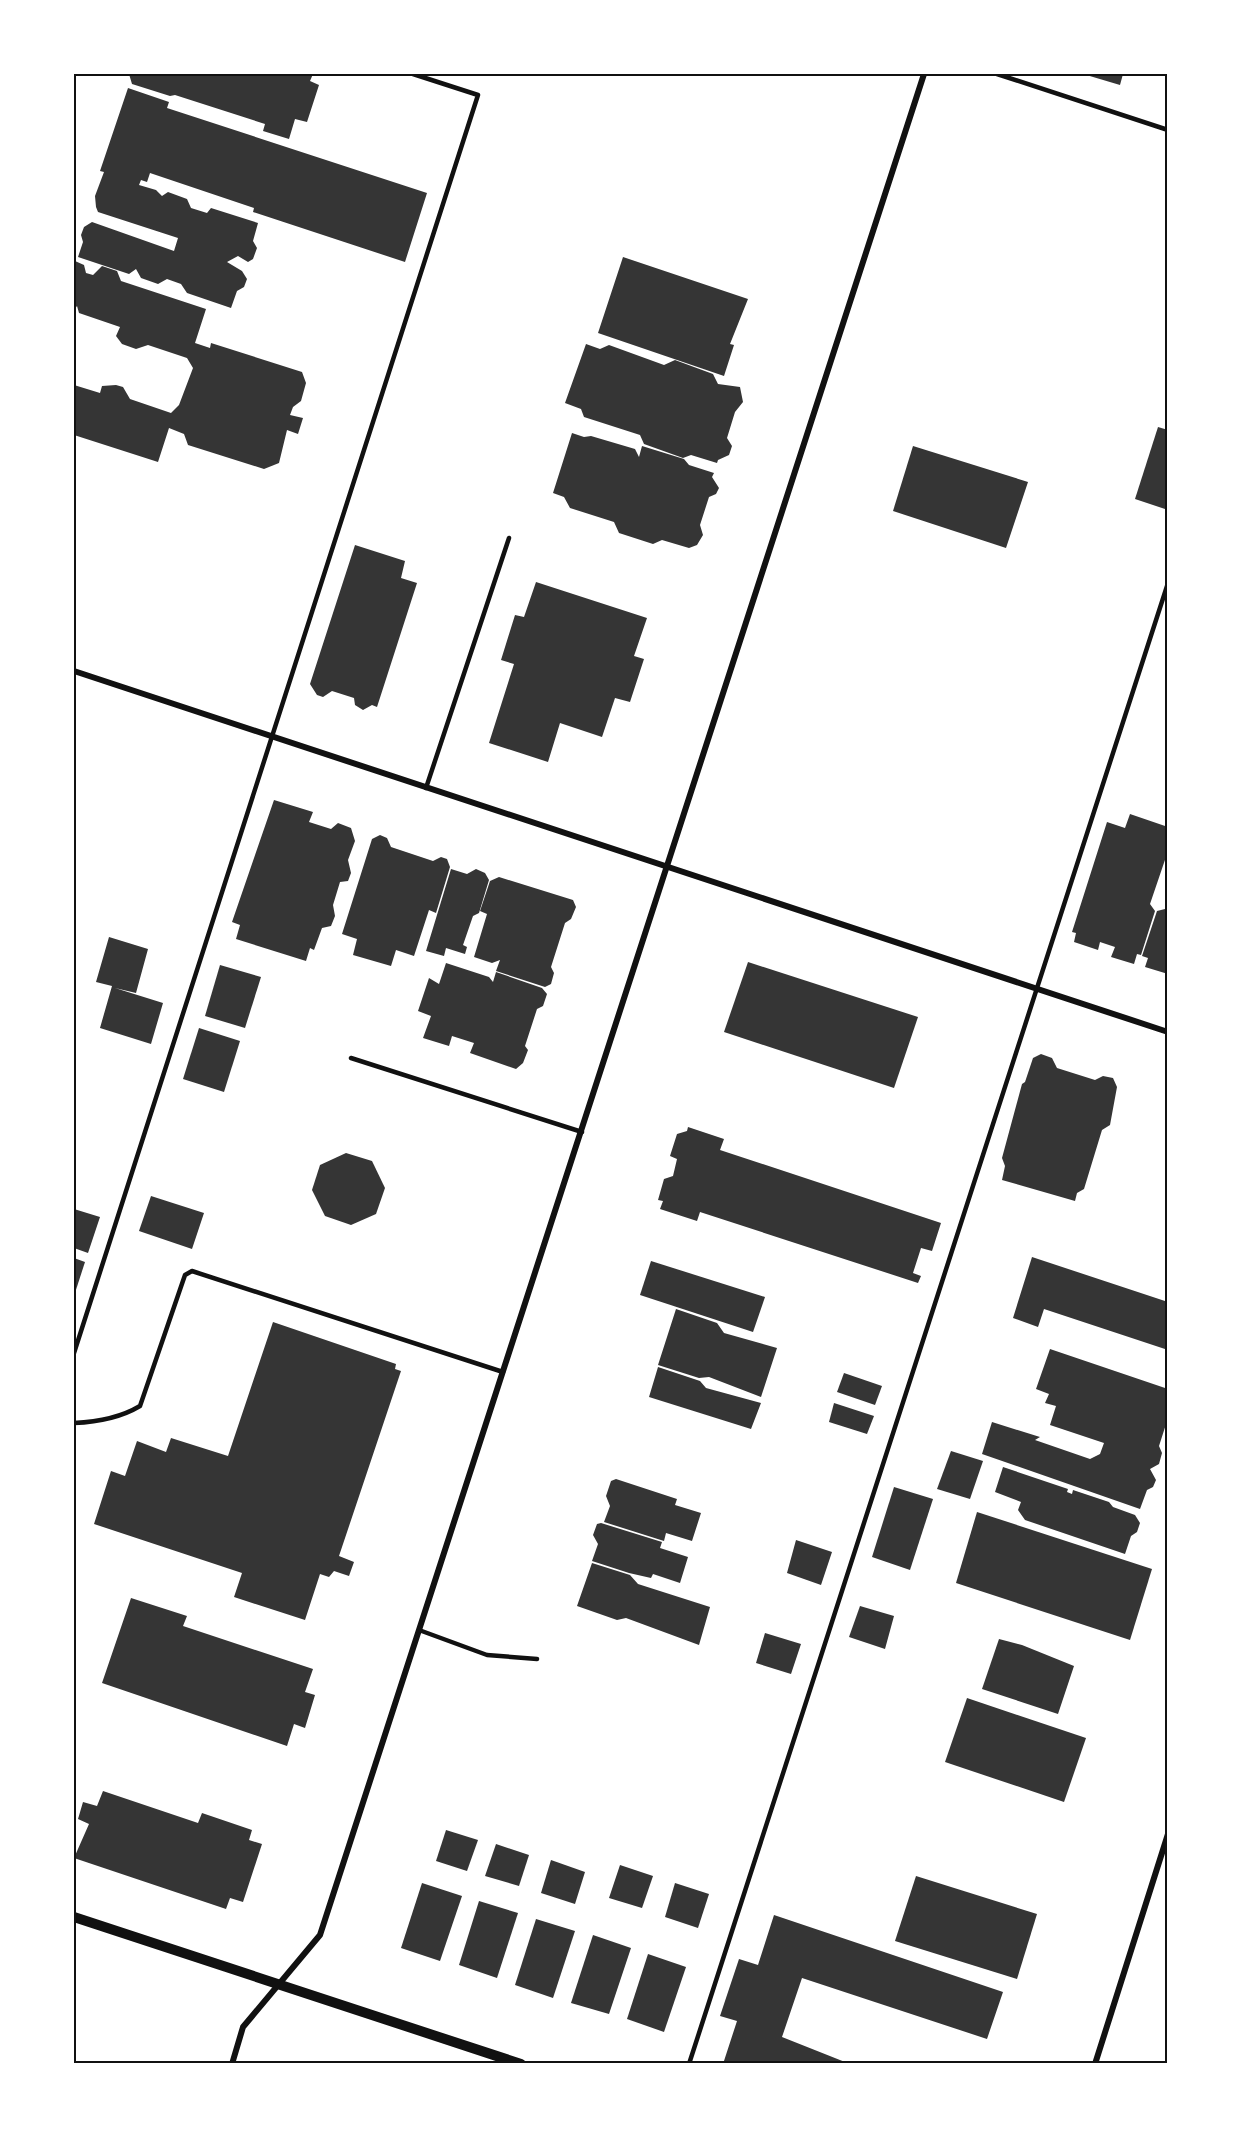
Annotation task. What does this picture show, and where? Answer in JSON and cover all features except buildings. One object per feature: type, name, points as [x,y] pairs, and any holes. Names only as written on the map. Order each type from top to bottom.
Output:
[{"type":"street","points":[[232,2064],[243,2027],[320,1935],[924,74]]},
{"type":"street","points":[[74,671],[1167,1032]]},
{"type":"street","points":[[1095,2064],[1167,1834]]},
{"type":"street","points":[[74,1917],[521,2064]]},
{"type":"lane","points":[[74,1353],[478,94],[413,74]]},
{"type":"lane","points":[[998,74],[1167,130]]},
{"type":"lane","points":[[426,788],[509,538]]},
{"type":"lane","points":[[689,2064],[1167,583]]},
{"type":"lane","points":[[351,1058],[582,1132]]},
{"type":"lane","points":[[74,1423],[126,1414],[140,1406],[185,1275],[192,1271],[503,1372]]},
{"type":"lane","points":[[419,1630],[487,1655],[537,1659]]}]
